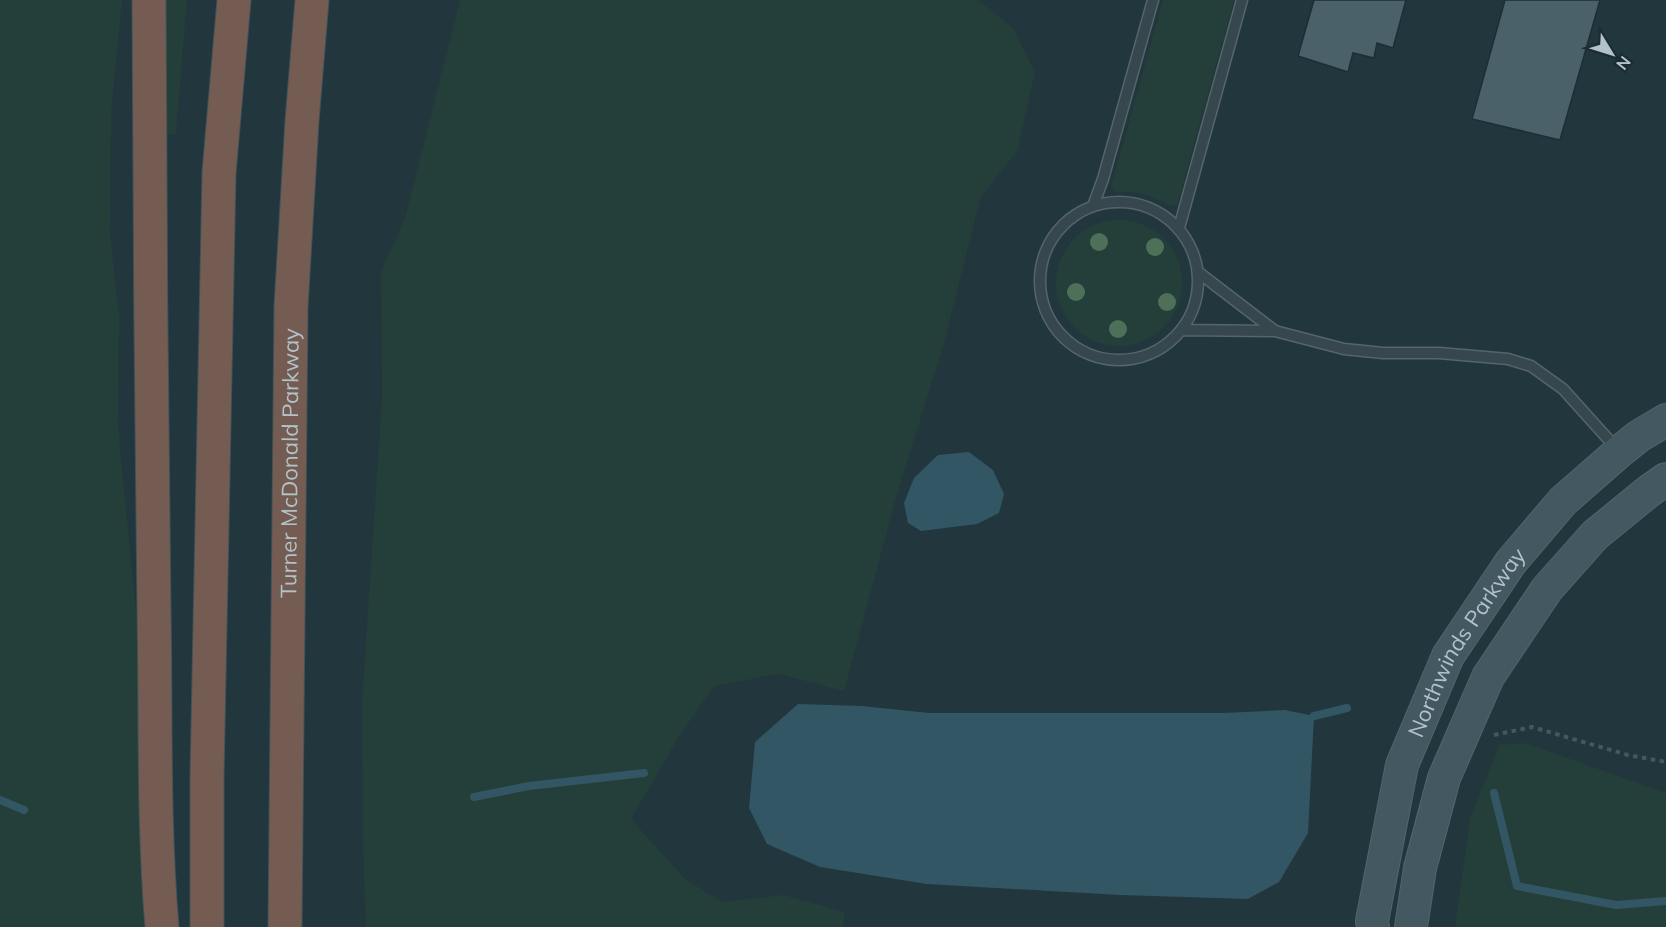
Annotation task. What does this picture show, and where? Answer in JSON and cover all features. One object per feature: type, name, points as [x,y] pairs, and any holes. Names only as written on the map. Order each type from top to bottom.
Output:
[{"type":"highway","points":[[148,0],[156,792],[162,927]]},
{"type":"highway","points":[[207,927],[207,777],[219,173],[234,0]]},
{"type":"highway","name":"Turner McDonald Parkway","points":[[285,927],[291,307],[312,0]]},
{"type":"street","name":"Northwinds Parkway","points":[[1373,927],[1371,921],[1402,765],[1448,656],[1512,562],[1563,501],[1639,436],[1666,420]]},
{"type":"street","name":"Northwinds Parkway","points":[[1411,927],[1420,868],[1444,778],[1488,677],[1547,589],[1595,535],[1666,479]]},
{"type":"lane","points":[[1093,206],[1103,179],[1153,0]]},
{"type":"lane","points":[[1179,228],[1242,0]]},
{"type":"lane","points":[[1116,201],[1139,204],[1161,213],[1179,228],[1192,249],[1198,272],[1197,292],[1192,312],[1181,330],[1164,346],[1142,357],[1117,360],[1093,356],[1072,345],[1054,327],[1044,306],[1040,282],[1043,257],[1054,235],[1071,218],[1093,206],[1116,201]]},
{"type":"lane","points":[[1198,272],[1275,331]]},
{"type":"lane","points":[[1181,330],[1275,331],[1344,349],[1508,359],[1531,366],[1563,389],[1619,452]]},
{"type":"path","points":[[1485,737],[1533,727],[1628,755],[1666,762]]},
{"type":"green space","points":[[0,0],[122,0],[111,112],[110,235],[119,314],[118,427],[141,664],[149,927],[0,927]]},
{"type":"green space","points":[[163,0],[187,0],[176,134],[163,135]]},
{"type":"green space","points":[[460,0],[978,0],[1013,28],[1035,72],[1017,151],[980,199],[944,343],[897,494],[844,691],[778,674],[714,686],[678,738],[631,819],[684,878],[722,902],[783,895],[845,912],[843,927],[366,927],[362,703],[382,398],[381,272],[405,218]]},
{"type":"green space","points":[[1163,0],[1234,0],[1177,205],[1173,206],[1149,195],[1116,192],[1111,187]]},
{"type":"green space","points":[[1119,220],[1143,225],[1163,239],[1177,259],[1182,283],[1177,307],[1163,327],[1143,341],[1119,346],[1095,341],[1075,327],[1061,307],[1056,283],[1061,259],[1075,239],[1095,225]]},
{"type":"green space","points":[[1525,743],[1666,793],[1666,927],[1455,927],[1470,819],[1499,745]]},
{"type":"water","points":[[969,452],[993,470],[1004,494],[999,513],[977,524],[921,531],[908,523],[904,503],[914,478],[938,455]]},
{"type":"water","points":[[798,704],[862,706],[929,713],[1223,713],[1285,710],[1314,716],[1308,833],[1279,882],[1248,899],[1120,895],[927,884],[820,867],[767,844],[749,808],[755,742]]},
{"type":"building","points":[[1314,0],[1406,0],[1393,48],[1377,43],[1374,58],[1353,53],[1348,72],[1298,56]]},
{"type":"building","points":[[1505,0],[1600,0],[1560,140],[1472,119]]},
{"type":"waterway","points":[[1314,716],[1347,708]]},
{"type":"waterway","points":[[474,797],[529,786],[644,773]]},
{"type":"waterway","points":[[1494,793],[1517,886],[1616,905],[1666,901]]},
{"type":"waterway","points":[[0,800],[24,810]]}]
